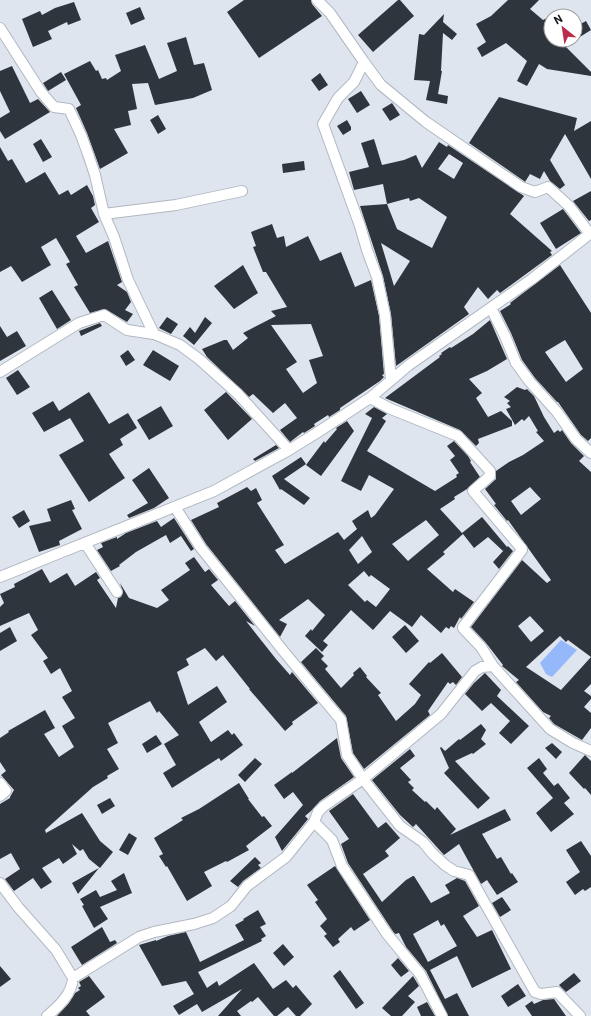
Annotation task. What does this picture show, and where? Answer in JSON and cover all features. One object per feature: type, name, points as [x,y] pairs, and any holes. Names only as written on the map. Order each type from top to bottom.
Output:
[{"type":"street","points":[[0,577],[214,491],[316,434],[370,398],[409,365],[532,279],[591,234],[568,206],[548,187],[534,192],[521,186],[426,122],[381,85],[330,13],[317,0]]},
{"type":"street","points":[[0,28],[41,92],[54,107],[69,109],[88,154],[95,175],[104,214],[114,237],[128,280],[154,334]]},
{"type":"street","points":[[364,62],[354,82],[338,98],[323,124],[377,277],[384,315],[391,380]]},
{"type":"street","points":[[104,214],[176,205],[242,191]]},
{"type":"street","points":[[491,308],[516,363],[530,382],[557,412],[576,439],[591,453]]},
{"type":"street","points":[[0,372],[79,323],[104,315],[127,330],[154,334],[180,345],[199,359],[238,394],[288,450]]},
{"type":"street","points":[[370,398],[391,409],[458,436],[490,471],[490,476],[472,490],[522,550],[463,628],[481,647],[493,666],[550,729],[573,743],[591,751]]},
{"type":"street","points":[[175,507],[201,548],[341,720],[347,755],[363,779],[400,826],[423,842],[445,865],[454,871],[469,875],[535,992],[541,994],[557,992],[580,1016]]},
{"type":"street","points":[[85,543],[117,592]]},
{"type":"street","points":[[73,978],[139,937],[213,918],[230,906],[247,886],[286,856],[314,822],[318,812],[324,806],[363,779],[442,714],[476,671],[482,667],[493,666]]},
{"type":"street","points":[[0,783],[6,790],[6,792],[0,796]]},
{"type":"street","points":[[314,822],[332,840],[342,866],[387,934],[420,974],[442,1016]]},
{"type":"street","points":[[0,883],[18,907],[56,950],[73,978],[72,985],[67,996],[47,1016]]},
{"type":"water","points":[[561,640],[577,650],[552,677],[546,674],[540,663]]},
{"type":"building","points":[[244,0],[311,0],[312,4],[322,16],[259,58],[227,12]]},
{"type":"building","points":[[398,0],[400,0],[414,16],[373,52],[358,35]]},
{"type":"building","points":[[508,0],[539,0],[530,9],[543,20],[543,48],[567,48],[591,72],[591,76],[547,69],[539,64],[527,86],[517,81],[527,61],[506,43],[482,57],[477,48],[486,42],[476,24],[491,16]]},
{"type":"building","points":[[74,2],[81,20],[68,25],[67,22],[48,31],[52,39],[33,47],[22,19],[40,11],[42,15],[55,8]]},
{"type":"building","points":[[140,7],[145,19],[131,25],[126,13]]},
{"type":"building","points":[[444,14],[443,22],[457,34],[452,40],[443,33],[442,71],[438,94],[448,96],[447,104],[426,100],[430,81],[414,80],[419,34],[424,35]]},
{"type":"building","points":[[586,21],[591,30],[583,35],[583,23]]},
{"type":"building","points":[[186,37],[194,65],[204,63],[212,90],[193,98],[155,105],[148,83],[132,84],[137,109],[128,111],[131,125],[114,129],[128,153],[100,169],[76,108],[81,105],[64,74],[90,61],[96,71],[98,70],[102,79],[106,78],[107,80],[121,71],[115,55],[145,45],[159,79],[177,71],[167,43]]},
{"type":"building","points":[[12,66],[30,103],[38,99],[50,112],[5,139],[0,131],[0,118],[10,112],[0,91],[0,71]]},
{"type":"building","points":[[61,72],[66,80],[48,91],[43,83]]},
{"type":"building","points":[[320,73],[328,85],[319,91],[311,80]]},
{"type":"building","points":[[361,91],[370,105],[357,113],[348,99]]},
{"type":"building","points":[[499,97],[577,118],[574,131],[591,121],[591,179],[565,134],[550,160],[565,185],[560,189],[550,181],[544,171],[540,179],[530,174],[525,182],[469,143]]},
{"type":"building","points":[[392,103],[400,115],[390,121],[382,109]]},
{"type":"building","points":[[158,115],[166,129],[158,134],[150,120]]},
{"type":"building","points":[[347,120],[351,130],[343,135],[337,126]]},
{"type":"building","points":[[41,139],[52,157],[43,162],[33,144]]},
{"type":"building","points":[[374,139],[382,165],[404,160],[416,155],[422,168],[439,142],[447,147],[448,145],[524,196],[510,214],[552,251],[550,252],[552,255],[500,293],[497,290],[488,299],[478,287],[464,307],[469,314],[396,366],[391,314],[383,276],[360,206],[387,204],[383,184],[354,190],[349,172],[369,167],[361,143]],"holes":[[[449,154],[463,163],[454,179],[438,169]],[[409,198],[410,201],[419,198],[447,217],[432,248],[397,229],[387,204]],[[381,243],[410,261],[394,286]]]},
{"type":"building","points":[[0,147],[8,161],[12,159],[26,183],[45,172],[59,195],[68,190],[71,195],[87,185],[93,196],[95,205],[91,208],[99,222],[76,236],[86,253],[108,241],[122,282],[117,285],[127,292],[131,302],[125,310],[133,314],[127,322],[105,309],[90,313],[74,287],[78,285],[66,264],[70,262],[56,238],[41,247],[51,265],[22,282],[11,266],[0,272]]},
{"type":"building","points":[[304,161],[305,170],[283,173],[282,164]]},
{"type":"building","points":[[591,191],[591,220],[589,221],[573,201]]},
{"type":"building","points":[[563,209],[581,233],[556,249],[540,223]]},
{"type":"building","points":[[272,224],[277,238],[284,236],[286,247],[308,236],[320,261],[341,252],[355,287],[371,280],[379,316],[384,374],[382,375],[384,377],[340,408],[340,410],[329,417],[328,415],[314,424],[315,426],[304,433],[303,432],[290,442],[280,430],[297,418],[285,403],[273,413],[253,394],[249,397],[207,357],[202,349],[227,340],[233,350],[248,338],[243,333],[276,316],[271,311],[287,307],[266,272],[263,272],[253,247],[256,246],[251,232]],"holes":[[[311,324],[323,356],[309,360],[317,383],[303,393],[286,369],[297,362],[271,325]]]},
{"type":"building","points":[[243,265],[258,293],[234,309],[214,286]]},
{"type":"building","points":[[560,265],[591,313],[591,438],[588,441],[581,435],[558,402],[535,378],[522,360],[500,311],[511,304],[510,303]],"holes":[[[565,340],[583,369],[566,382],[545,352]]]},
{"type":"building","points":[[52,290],[71,320],[57,329],[39,298]]},
{"type":"building","points":[[167,317],[178,324],[171,334],[159,328]]},
{"type":"building","points":[[205,317],[212,323],[194,345],[183,336],[190,327],[195,333]]},
{"type":"building","points":[[490,320],[507,359],[487,371],[469,379],[482,393],[476,398],[488,417],[501,411],[512,421],[512,426],[478,439],[479,443],[476,446],[460,430],[385,398],[440,357],[439,356],[442,354],[441,353],[473,334]]},
{"type":"building","points":[[100,323],[102,326],[81,336],[79,331]]},
{"type":"building","points":[[0,326],[7,337],[17,331],[26,346],[0,361]]},
{"type":"building","points":[[128,350],[135,360],[126,366],[120,356]]},
{"type":"building","points":[[153,350],[179,366],[170,381],[143,365]]},
{"type":"building","points":[[18,370],[30,387],[17,395],[6,378]]},
{"type":"building","points":[[517,387],[525,390],[527,389],[534,396],[554,433],[558,430],[560,432],[562,430],[571,443],[584,456],[579,461],[591,472],[591,657],[591,684],[584,691],[591,696],[591,699],[584,707],[591,713],[591,728],[582,740],[554,724],[549,718],[551,716],[543,712],[516,682],[519,680],[502,666],[503,665],[486,643],[471,627],[522,560],[547,583],[551,580],[508,520],[507,521],[494,505],[496,504],[485,489],[496,479],[496,471],[544,441],[536,432],[538,431],[529,416],[524,421],[522,419],[515,425],[506,409],[511,407],[507,403],[510,401],[504,397]],"holes":[[[530,487],[541,499],[521,515],[511,501]],[[530,616],[544,631],[531,642],[518,626]],[[560,636],[566,642],[568,640],[591,657],[561,690],[526,667]]]},
{"type":"building","points":[[89,392],[109,424],[128,413],[137,428],[120,439],[123,445],[109,454],[125,478],[89,502],[59,455],[84,441],[70,418],[44,432],[32,413],[53,401],[59,411]]},
{"type":"building","points":[[226,392],[252,419],[228,440],[204,410]]},
{"type":"building","points":[[161,406],[173,426],[149,440],[137,420]]},
{"type":"building","points":[[374,407],[387,414],[382,418],[386,421],[367,451],[435,491],[457,477],[456,475],[459,473],[450,460],[455,456],[447,446],[454,441],[468,456],[471,461],[470,462],[480,477],[467,489],[454,497],[455,499],[440,509],[462,533],[482,517],[507,547],[508,546],[513,551],[499,569],[493,562],[505,549],[503,551],[488,537],[474,548],[463,534],[443,552],[445,554],[427,569],[453,592],[455,589],[474,602],[461,619],[460,617],[454,628],[451,626],[449,629],[446,627],[441,633],[421,615],[412,627],[390,611],[373,630],[351,610],[323,641],[328,645],[322,652],[305,636],[311,629],[312,631],[325,615],[308,599],[279,620],[287,624],[280,637],[206,544],[191,520],[219,507],[217,503],[247,487],[251,491],[256,488],[262,500],[257,503],[284,545],[275,550],[285,564],[338,532],[344,540],[357,529],[352,521],[368,510],[371,518],[375,515],[394,489],[369,475],[361,491],[341,481],[372,418],[365,414]],"holes":[[[426,520],[439,535],[408,561],[392,544]],[[362,536],[372,552],[358,564],[349,550]],[[364,571],[369,577],[371,575],[390,589],[376,607],[367,600],[365,602],[348,585]]]},
{"type":"building","points":[[347,421],[354,431],[321,476],[306,465],[324,441],[325,443],[337,429],[336,428]]},
{"type":"building","points":[[276,445],[279,448],[255,461],[253,459]]},
{"type":"building","points":[[301,457],[306,464],[284,479],[310,498],[304,505],[281,489],[280,490],[272,476]]},
{"type":"building","points":[[149,468],[169,498],[154,508],[129,518],[127,515],[148,503],[132,480]]},
{"type":"building","points":[[71,500],[75,509],[72,510],[82,529],[59,541],[60,545],[39,552],[29,526],[51,521],[47,509]]},
{"type":"building","points":[[24,510],[30,521],[19,528],[12,517]]},
{"type":"building","points":[[174,518],[194,549],[191,551],[181,536],[170,543],[166,535],[136,552],[119,565],[120,566],[111,571],[97,550],[103,547],[101,543],[117,537],[117,539],[126,533],[157,521],[161,527]]},
{"type":"building","points":[[194,557],[205,572],[209,569],[218,580],[211,585],[229,606],[235,601],[255,626],[246,621],[276,659],[290,675],[292,672],[318,703],[292,722],[293,724],[285,731],[249,689],[223,655],[216,661],[205,648],[186,659],[189,665],[177,672],[188,705],[217,686],[227,702],[199,722],[211,742],[228,730],[232,735],[234,733],[243,745],[221,761],[219,758],[172,788],[163,773],[176,765],[164,744],[179,735],[159,711],[157,713],[150,701],[108,723],[118,743],[107,749],[119,769],[93,787],[45,830],[46,833],[82,813],[100,841],[113,852],[100,868],[89,859],[83,849],[80,851],[72,844],[77,854],[63,864],[59,858],[42,868],[52,882],[41,889],[33,878],[14,891],[5,879],[20,869],[11,853],[0,859],[0,804],[10,798],[14,790],[1,775],[6,771],[0,762],[0,738],[9,732],[8,731],[45,710],[55,728],[44,734],[59,757],[74,747],[62,726],[75,718],[62,697],[72,691],[60,668],[51,674],[43,661],[48,658],[31,635],[38,630],[29,613],[0,626],[0,607],[4,603],[0,594],[15,587],[14,584],[42,569],[50,583],[67,573],[75,586],[96,572],[100,578],[97,580],[116,608],[118,598],[121,597],[123,592],[120,583],[129,598],[157,608],[169,600],[161,590],[190,570],[185,563]]},
{"type":"building","points":[[405,625],[419,641],[406,653],[392,637]]},
{"type":"building","points":[[10,627],[17,641],[0,651],[0,633]]},
{"type":"building","points":[[316,648],[324,656],[321,659],[328,666],[325,669],[341,688],[360,667],[367,676],[366,677],[381,693],[378,695],[396,721],[415,704],[421,695],[409,684],[429,662],[430,663],[442,653],[462,677],[456,685],[453,682],[450,684],[448,682],[428,711],[430,715],[364,769],[353,753],[346,716],[301,662]]},
{"type":"building","points":[[485,673],[501,690],[497,696],[529,726],[511,744],[499,733],[510,721],[491,703],[482,711],[465,694]]},
{"type":"building","points":[[481,724],[486,730],[481,739],[486,744],[473,754],[472,753],[455,761],[490,798],[478,809],[444,773],[449,768],[440,748],[441,747],[445,751],[459,739],[460,740]]},
{"type":"building","points":[[156,735],[162,744],[147,753],[142,744]]},
{"type":"building","points":[[337,738],[341,758],[354,777],[320,801],[305,816],[308,819],[282,851],[275,837],[303,805],[293,792],[284,799],[274,785]]},
{"type":"building","points":[[552,743],[562,752],[556,759],[545,748]]},
{"type":"building","points":[[410,749],[415,756],[400,768],[411,780],[408,782],[414,788],[412,790],[435,810],[437,807],[456,829],[450,835],[505,809],[511,820],[482,834],[497,859],[501,857],[511,874],[512,873],[518,882],[497,895],[487,880],[481,884],[459,844],[444,855],[416,824],[413,827],[400,815],[372,780]]},
{"type":"building","points":[[585,755],[591,761],[591,795],[569,773]]},
{"type":"building","points":[[255,758],[262,764],[245,782],[238,775]]},
{"type":"building","points":[[539,758],[547,769],[543,773],[554,786],[558,783],[570,798],[564,803],[574,814],[551,832],[536,813],[553,798],[527,768]]},
{"type":"building","points":[[239,783],[248,799],[262,817],[264,816],[272,826],[246,846],[249,850],[204,872],[212,886],[187,901],[167,866],[166,867],[159,856],[163,854],[154,838],[183,820],[181,818],[199,809]]},
{"type":"building","points":[[353,794],[378,828],[386,822],[400,838],[385,851],[389,856],[363,874],[382,902],[406,880],[413,876],[431,903],[450,893],[445,885],[457,878],[465,881],[479,906],[463,916],[477,937],[492,930],[511,969],[472,988],[457,956],[430,970],[445,999],[457,993],[469,1016],[448,1016],[426,971],[406,947],[399,933],[395,934],[392,930],[348,863],[341,844],[349,839],[329,811]],"holes":[[[438,920],[441,926],[444,924],[457,946],[428,962],[413,934]]]},
{"type":"building","points":[[110,798],[115,806],[102,814],[97,805]]},
{"type":"building","points":[[129,833],[137,838],[128,855],[119,850]]},
{"type":"building","points":[[581,841],[591,856],[591,887],[585,891],[583,889],[575,895],[566,882],[580,872],[566,850]]},
{"type":"building","points":[[255,857],[261,863],[258,865],[261,868],[243,881],[238,887],[230,881]]},
{"type":"building","points":[[335,866],[370,920],[354,931],[351,927],[338,939],[340,942],[333,947],[324,936],[327,934],[320,926],[327,919],[315,902],[318,900],[307,885]]},
{"type":"building","points":[[99,868],[78,894],[72,883]]},
{"type":"building","points":[[124,873],[132,893],[100,907],[108,919],[94,928],[82,906],[84,905],[80,899],[96,890],[100,897],[117,890],[111,881]]},
{"type":"building","points":[[502,897],[511,910],[500,917],[492,903]]},
{"type":"building","points":[[258,910],[266,924],[260,927],[266,936],[261,939],[262,941],[198,972],[207,988],[217,981],[219,986],[254,963],[273,989],[286,980],[293,988],[296,985],[312,1004],[300,1016],[296,1016],[288,1007],[277,1016],[274,1016],[258,997],[237,1011],[241,1016],[218,1016],[242,989],[202,1012],[197,1004],[179,1015],[173,1006],[194,994],[186,981],[162,986],[139,945],[186,932],[200,962],[244,940],[235,925]]},
{"type":"building","points":[[102,927],[110,942],[115,940],[117,943],[82,965],[71,947]]},
{"type":"building","points":[[283,944],[294,957],[284,966],[273,953]]},
{"type":"building","points":[[398,958],[409,971],[401,977],[391,965]]},
{"type":"building","points":[[0,966],[11,979],[0,987]]},
{"type":"building","points":[[340,970],[364,1003],[356,1009],[333,976]]},
{"type":"building","points":[[574,973],[581,981],[566,992],[559,985]]},
{"type":"building","points":[[89,976],[105,997],[86,1011],[90,1016],[57,1016],[69,1003],[75,993],[80,990],[78,988],[81,986],[79,982]]},
{"type":"building","points":[[413,976],[419,986],[408,996],[415,1002],[402,1016],[391,1016],[382,1008]]},
{"type":"building","points":[[518,984],[526,996],[508,1007],[501,996]]},
{"type":"building","points":[[554,999],[566,1016],[532,1016],[525,1006],[532,1001],[534,1004],[543,1000]]},
{"type":"building","points":[[427,1002],[435,1016],[421,1016],[417,1007]]}]
